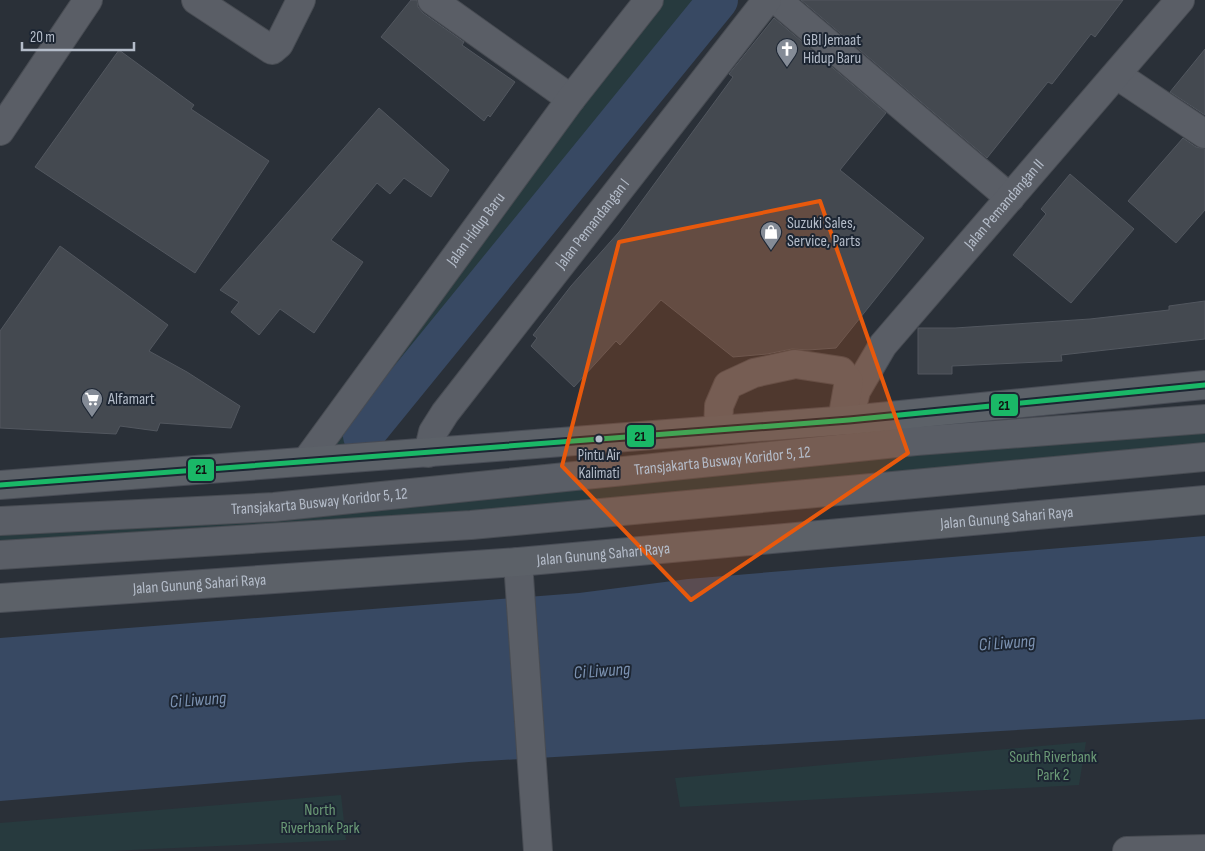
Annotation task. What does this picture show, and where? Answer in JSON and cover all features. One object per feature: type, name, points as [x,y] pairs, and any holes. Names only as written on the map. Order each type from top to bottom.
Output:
[{"type":"main road","points":[[0,485],[307,460],[846,421],[1205,385]]},
{"type":"main road","name":"Jalan Gunung Sahari Raya","points":[[0,598],[518,562],[1205,500]]},
{"type":"street","points":[[0,131],[88,0]]},
{"type":"street","points":[[196,0],[272,50],[279,44],[301,0]]},
{"type":"street","points":[[432,0],[571,99]]},
{"type":"street","name":"Jalan Hidup Baru","points":[[307,460],[571,99],[650,0]]},
{"type":"street","name":"Jalan Pemandangan I","points":[[428,452],[433,432],[445,413],[767,0]]},
{"type":"street","points":[[777,0],[1010,198]]},
{"type":"street","name":"Jalan Pemandangan II","points":[[846,421],[856,391],[883,345],[1180,0]]},
{"type":"street","points":[[1117,75],[1205,134]]},
{"type":"street","points":[[718,430],[719,406],[728,385],[754,373],[795,364],[841,371],[849,381],[846,421]]},
{"type":"street","name":"Transjakarta Busway Koridor 5, 12","points":[[0,521],[274,507],[916,441],[1205,419]]},
{"type":"street","name":"Transjakarta Busway Koridor 5, 12","points":[[0,555],[471,525],[1205,457]]},
{"type":"street","points":[[518,562],[538,851]]},
{"type":"street","points":[[1127,851],[1205,849]]},
{"type":"highlighted area","points":[[820,201],[908,453],[691,600],[562,466],[619,242]]},
{"type":"green space","points":[[648,0],[718,0],[345,459],[324,437]]},
{"type":"green space","points":[[1205,419],[1205,457],[0,556],[0,523]]},
{"type":"green space","name":"South Riverbank Park 2","points":[[1086,742],[1079,785],[680,807],[675,778]]},
{"type":"green space","name":"North Riverbank Park","points":[[341,795],[346,840],[110,851],[0,851],[0,823]]},
{"type":"water","name":"Ci Liwung","points":[[1205,536],[1205,719],[469,762],[0,801],[0,638],[579,593],[688,579]]},
{"type":"building","points":[[411,0],[417,0],[418,7],[423,13],[464,42],[462,45],[515,82],[490,117],[488,115],[484,121],[381,37]]},
{"type":"building","points":[[801,0],[1123,0],[1095,37],[1091,34],[1052,84],[1048,82],[987,158]]},
{"type":"building","points":[[774,18],[886,113],[840,170],[924,238],[836,348],[792,349],[767,354],[733,357],[661,300],[620,345],[616,341],[574,387],[531,346],[537,338],[533,335],[571,286],[619,232],[733,77],[729,74]]},
{"type":"building","points":[[1205,49],[1205,115],[1170,92]]},
{"type":"building","points":[[119,50],[194,105],[191,109],[269,161],[195,273],[35,167]]},
{"type":"building","points":[[379,108],[449,170],[431,197],[404,178],[390,194],[377,183],[331,240],[363,262],[314,333],[280,309],[259,335],[231,312],[239,302],[220,290]]},
{"type":"building","points":[[1183,138],[1196,147],[1205,149],[1205,210],[1176,243],[1128,201]]},
{"type":"building","points":[[1070,174],[1134,229],[1071,303],[1013,255],[1046,214],[1041,209]]},
{"type":"building","points":[[60,246],[168,325],[149,351],[187,372],[240,406],[231,428],[160,423],[157,431],[120,426],[116,434],[0,428],[0,331]]},
{"type":"building","points":[[1205,301],[1205,339],[1061,355],[1062,361],[952,366],[952,374],[918,374],[918,328],[955,328],[1090,319],[1169,310],[1169,306]]},
{"type":"waterway","points":[[363,436],[718,0]]},
{"type":"transit line","name":"21","points":[[0,485],[849,420],[1205,385]]},
{"type":"place","name":"GBI Jemaat Hidup Baru","points":[[787,68]]},
{"type":"place","name":"Suzuki Sales, Service, Parts","points":[[771,251]]},
{"type":"place","name":"Alfamart","points":[[92,418]]},
{"type":"place","name":"Pintu Air Kalimati","points":[[599,439]]}]
